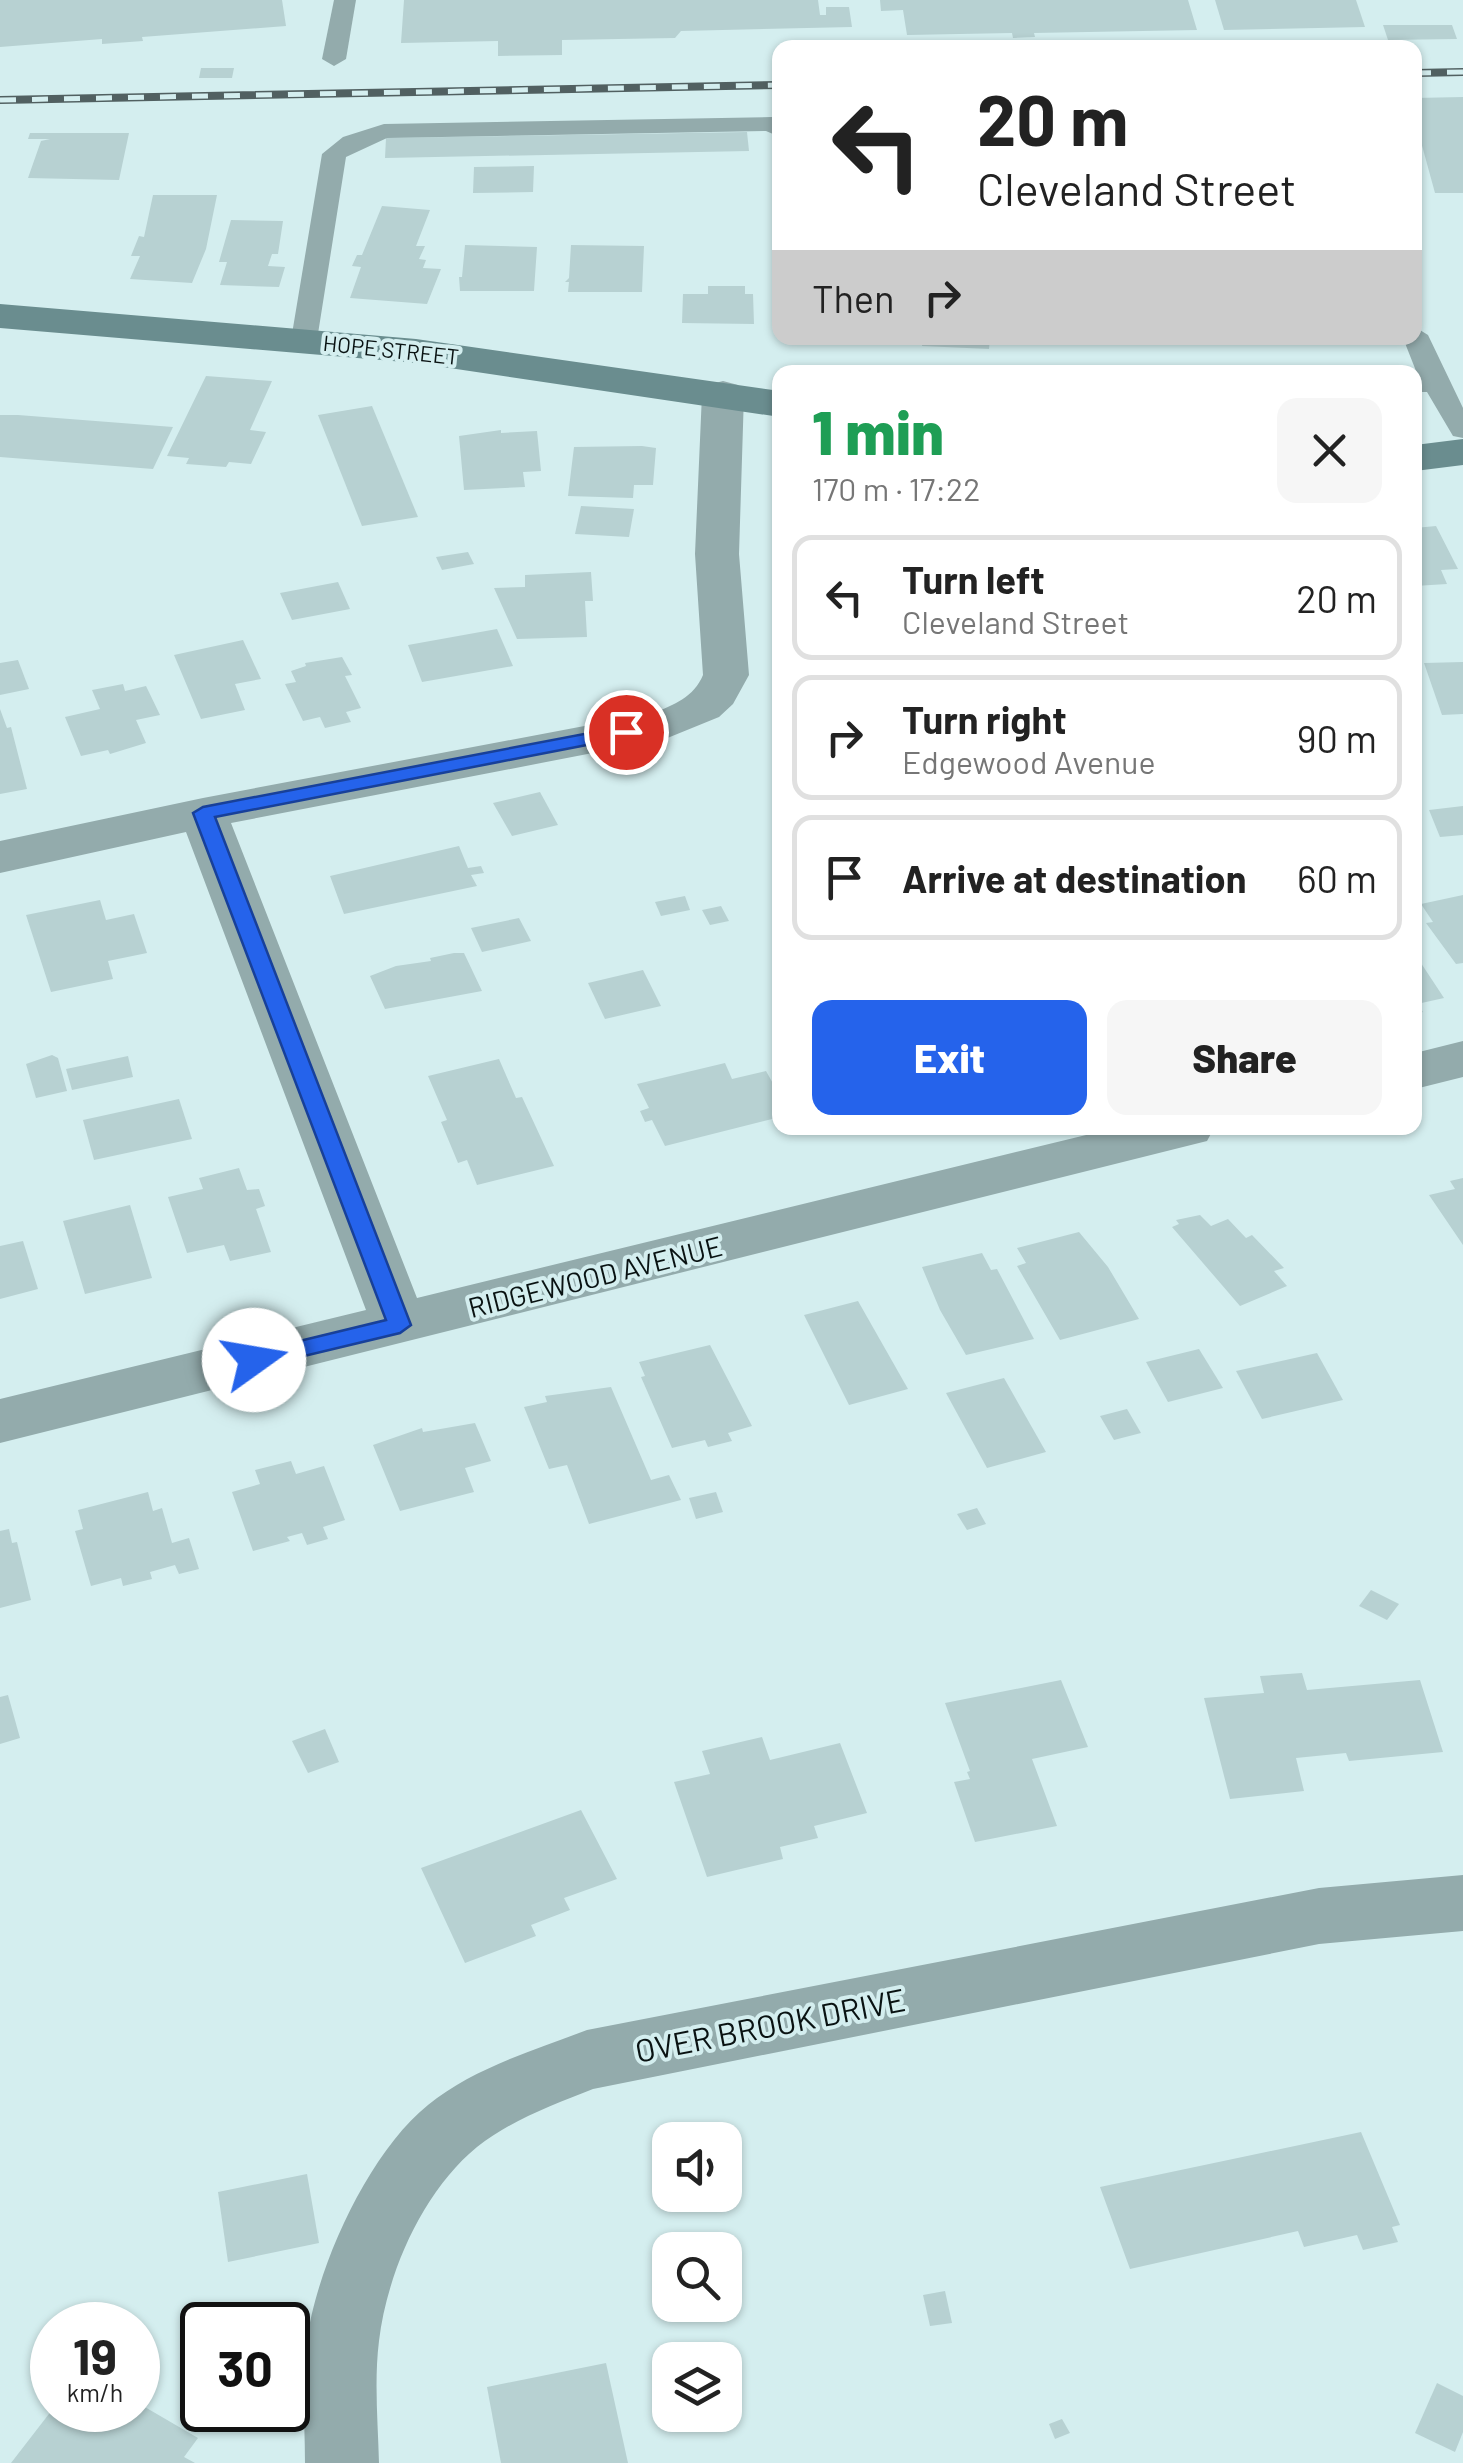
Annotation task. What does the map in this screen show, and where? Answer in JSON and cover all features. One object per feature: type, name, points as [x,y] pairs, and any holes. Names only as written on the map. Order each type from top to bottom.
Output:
[{"type":"main road","name":"HOPE STREET","points":[[0,316],[304,340],[541,366],[772,403]]},
{"type":"main road","points":[[1422,457],[1463,452]]},
{"type":"street","points":[[0,857],[203,813],[665,724],[707,705],[721,693],[726,675],[718,554],[723,394]]},
{"type":"street","points":[[203,813],[400,1325]]},
{"type":"street","points":[[1422,1069],[1463,1059]]},
{"type":"street","name":"RIDGEWOOD AVENUE","points":[[0,1421],[1160,1135]]},
{"type":"street","name":"OVER BROOK DRIVE","points":[[342,2463],[343,2338],[363,2271],[395,2193],[449,2128],[511,2090],[587,2060],[1184,1942],[1319,1916],[1463,1904]]},
{"type":"lane","points":[[334,60],[345,0]]},
{"type":"lane","points":[[304,340],[334,154],[352,142],[384,131],[772,124]]},
{"type":"lane","points":[[1425,384],[1463,430]]},
{"type":"building","points":[[0,0],[282,0],[286,26],[142,37],[143,41],[102,44],[102,39],[0,47]]},
{"type":"building","points":[[404,0],[818,0],[820,15],[826,15],[826,7],[849,7],[852,27],[681,31],[675,38],[562,40],[562,55],[498,56],[498,41],[401,43]]},
{"type":"building","points":[[880,0],[1188,0],[1197,30],[1034,33],[1035,37],[1013,38],[1012,33],[907,35],[903,10],[881,11]]},
{"type":"building","points":[[1215,0],[1356,0],[1365,27],[1224,30]]},
{"type":"building","points":[[1383,25],[1452,25],[1457,39],[1388,40]]},
{"type":"building","points":[[201,68],[234,68],[232,78],[199,78]]},
{"type":"building","points":[[1463,97],[1463,193],[1435,193],[1422,146],[1422,98]]},
{"type":"building","points":[[747,132],[749,151],[385,158],[386,138]]},
{"type":"building","points":[[30,133],[129,133],[119,180],[28,178],[41,141],[50,139],[28,139]]},
{"type":"building","points":[[534,166],[533,192],[473,193],[474,167]]},
{"type":"building","points":[[153,195],[217,195],[206,249],[192,283],[130,279],[140,256],[131,256],[139,236],[144,237]]},
{"type":"building","points":[[382,206],[430,210],[416,246],[425,246],[419,259],[426,260],[423,268],[441,269],[427,304],[350,298],[361,267],[352,266],[357,255],[362,255]]},
{"type":"building","points":[[231,220],[283,221],[278,254],[272,254],[268,266],[285,267],[279,287],[220,285],[227,262],[219,262]]},
{"type":"building","points":[[465,245],[537,247],[534,291],[460,291]]},
{"type":"building","points":[[571,245],[644,246],[642,292],[568,292],[569,282],[565,282],[569,278]]},
{"type":"building","points":[[708,286],[745,286],[745,294],[753,294],[754,324],[682,323],[683,294],[708,294]]},
{"type":"building","points":[[922,345],[989,345],[989,349]]},
{"type":"building","points":[[206,376],[272,381],[250,430],[266,432],[251,464],[186,464],[189,458],[167,456]]},
{"type":"building","points":[[372,406],[418,517],[362,526],[318,415]]},
{"type":"building","points":[[0,415],[173,427],[153,469],[0,457]]},
{"type":"building","points":[[501,430],[537,431],[541,471],[523,472],[525,487],[464,490],[459,436]]},
{"type":"building","points":[[574,447],[656,448],[653,485],[634,485],[633,498],[568,496]]},
{"type":"building","points":[[581,506],[634,509],[629,537],[575,534]]},
{"type":"building","points":[[1436,526],[1458,569],[1441,570],[1447,584],[1422,586],[1422,527]]},
{"type":"building","points":[[468,552],[474,564],[442,570],[436,557]]},
{"type":"building","points":[[591,572],[593,601],[585,601],[587,637],[517,639],[494,588],[525,587],[525,575]]},
{"type":"building","points":[[338,582],[350,609],[292,620],[280,593]]},
{"type":"building","points":[[497,629],[513,666],[422,682],[408,645]]},
{"type":"building","points":[[243,640],[261,679],[235,684],[245,710],[201,719],[174,655]]},
{"type":"building","points":[[342,657],[352,675],[345,676],[361,708],[346,712],[351,722],[325,728],[320,717],[303,721],[285,684],[296,682],[291,671],[306,666],[305,663]]},
{"type":"building","points":[[18,660],[29,689],[0,695],[0,663]]},
{"type":"building","points":[[1463,662],[1463,714],[1442,715],[1424,663]]},
{"type":"building","points":[[123,684],[125,691],[146,686],[160,715],[136,720],[146,743],[110,754],[108,750],[81,756],[65,717],[100,709],[92,690]]},
{"type":"building","points":[[0,709],[7,728],[11,727],[27,789],[0,794]]},
{"type":"building","points":[[540,792],[558,825],[512,836],[493,803]]},
{"type":"building","points":[[1463,806],[1463,835],[1440,837],[1429,810]]},
{"type":"building","points":[[459,846],[468,868],[481,866],[484,873],[471,875],[477,886],[344,914],[330,876]]},
{"type":"building","points":[[1463,895],[1463,963],[1456,964],[1426,923],[1433,922],[1422,904]]},
{"type":"building","points":[[685,896],[690,910],[661,916],[655,902]]},
{"type":"building","points":[[100,900],[106,920],[134,914],[147,953],[108,961],[113,979],[51,992],[26,915]]},
{"type":"building","points":[[721,906],[729,921],[710,925],[702,910]]},
{"type":"building","points":[[519,918],[531,941],[482,952],[471,928]]},
{"type":"building","points":[[464,953],[482,991],[385,1009],[370,976]]},
{"type":"building","points":[[1422,965],[1444,998],[1422,1003]]},
{"type":"building","points":[[643,970],[661,1006],[605,1019],[588,983]]},
{"type":"building","points":[[52,1055],[58,1058],[67,1091],[36,1098],[26,1064]]},
{"type":"building","points":[[128,1056],[133,1077],[72,1090],[66,1069]]},
{"type":"building","points":[[499,1059],[516,1098],[522,1097],[554,1166],[477,1185],[467,1160],[458,1163],[441,1122],[447,1120],[428,1076]]},
{"type":"building","points":[[725,1063],[732,1079],[766,1071],[772,1082],[772,1119],[665,1146],[652,1120],[645,1122],[640,1111],[649,1108],[637,1084]]},
{"type":"building","points":[[179,1099],[192,1139],[94,1160],[83,1120]]},
{"type":"building","points":[[239,1168],[247,1190],[259,1189],[265,1206],[256,1209],[271,1252],[230,1261],[224,1245],[187,1253],[168,1197],[203,1189],[199,1178]]},
{"type":"building","points":[[1463,1178],[1463,1245],[1429,1195],[1455,1189],[1450,1181]]},
{"type":"building","points":[[130,1205],[152,1278],[85,1294],[63,1221]]},
{"type":"building","points":[[1200,1215],[1211,1226],[1228,1219],[1246,1238],[1252,1235],[1284,1268],[1274,1271],[1287,1286],[1240,1306],[1172,1227],[1179,1224],[1176,1220]]},
{"type":"building","points":[[1079,1232],[1108,1267],[1139,1319],[1060,1340],[1017,1266],[1026,1263],[1017,1248]]},
{"type":"building","points":[[23,1241],[38,1289],[0,1299],[0,1246]]},
{"type":"building","points":[[982,1253],[991,1270],[997,1269],[1034,1339],[966,1355],[940,1310],[922,1267]]},
{"type":"building","points":[[858,1301],[908,1389],[849,1405],[804,1315]]},
{"type":"building","points":[[710,1345],[752,1426],[728,1433],[732,1441],[708,1447],[705,1440],[672,1448],[641,1377],[645,1376],[639,1362]]},
{"type":"building","points":[[1199,1349],[1223,1388],[1168,1402],[1146,1362]]},
{"type":"building","points":[[1317,1353],[1343,1400],[1262,1419],[1236,1371]]},
{"type":"building","points":[[1004,1378],[1046,1452],[987,1468],[946,1393]]},
{"type":"building","points":[[611,1387],[651,1480],[669,1475],[681,1500],[589,1524],[567,1465],[549,1469],[524,1407],[547,1402],[545,1396]]},
{"type":"building","points":[[1127,1409],[1141,1433],[1114,1440],[1100,1416]]},
{"type":"building","points":[[475,1423],[491,1461],[465,1468],[474,1492],[400,1511],[373,1445],[422,1428],[423,1432]]},
{"type":"building","points":[[291,1461],[296,1474],[324,1466],[345,1520],[323,1527],[328,1539],[307,1545],[302,1533],[287,1537],[290,1541],[253,1551],[232,1492],[260,1484],[255,1470]]},
{"type":"building","points":[[148,1492],[153,1511],[162,1508],[172,1543],[189,1538],[199,1569],[179,1574],[175,1565],[150,1572],[152,1579],[123,1586],[121,1578],[91,1586],[75,1531],[83,1529],[78,1510]]},
{"type":"building","points":[[716,1492],[723,1512],[696,1519],[689,1498]]},
{"type":"building","points":[[977,1508],[986,1524],[967,1530],[957,1514]]},
{"type":"building","points":[[9,1529],[12,1543],[17,1542],[31,1600],[0,1608],[0,1531]]},
{"type":"building","points":[[1371,1590],[1399,1604],[1387,1620],[1359,1606]]},
{"type":"building","points":[[1302,1673],[1307,1690],[1420,1680],[1443,1752],[1349,1761],[1346,1753],[1296,1758],[1304,1791],[1230,1799],[1204,1698],[1264,1693],[1260,1676]]},
{"type":"building","points":[[1061,1680],[1088,1747],[1032,1759],[1057,1826],[975,1842],[954,1782],[970,1779],[970,1771],[945,1703]]},
{"type":"building","points":[[8,1695],[20,1738],[0,1744],[0,1697]]},
{"type":"building","points":[[325,1729],[339,1762],[308,1773],[292,1741]]},
{"type":"building","points":[[762,1737],[770,1760],[840,1743],[867,1813],[814,1826],[818,1838],[780,1847],[783,1859],[707,1877],[674,1782],[710,1774],[702,1751]]},
{"type":"building","points":[[581,1810],[617,1879],[564,1898],[570,1910],[531,1925],[536,1936],[465,1963],[421,1868]]},
{"type":"building","points":[[1361,2132],[1400,2225],[1392,2227],[1398,2242],[1363,2250],[1357,2235],[1304,2247],[1298,2231],[1130,2269],[1100,2187]]},
{"type":"building","points":[[307,2174],[319,2243],[228,2262],[218,2192]]},
{"type":"building","points":[[945,2291],[952,2323],[930,2326],[923,2295]]},
{"type":"building","points":[[606,2363],[628,2463],[501,2463],[487,2387]]},
{"type":"building","points":[[1437,2383],[1463,2396],[1463,2432],[1455,2452],[1415,2433]]},
{"type":"building","points":[[160,2416],[180,2428],[180,2432],[198,2438],[184,2457],[195,2463],[11,2463],[35,2432],[160,2432]]},
{"type":"building","points":[[1062,2419],[1070,2433],[1055,2439],[1049,2424]]},
{"type":"railway","points":[[1422,73],[1463,72]]},
{"type":"railway","points":[[0,100],[772,85]]},
{"type":"route","points":[[254,1360],[400,1325],[203,813],[626,732]]}]
